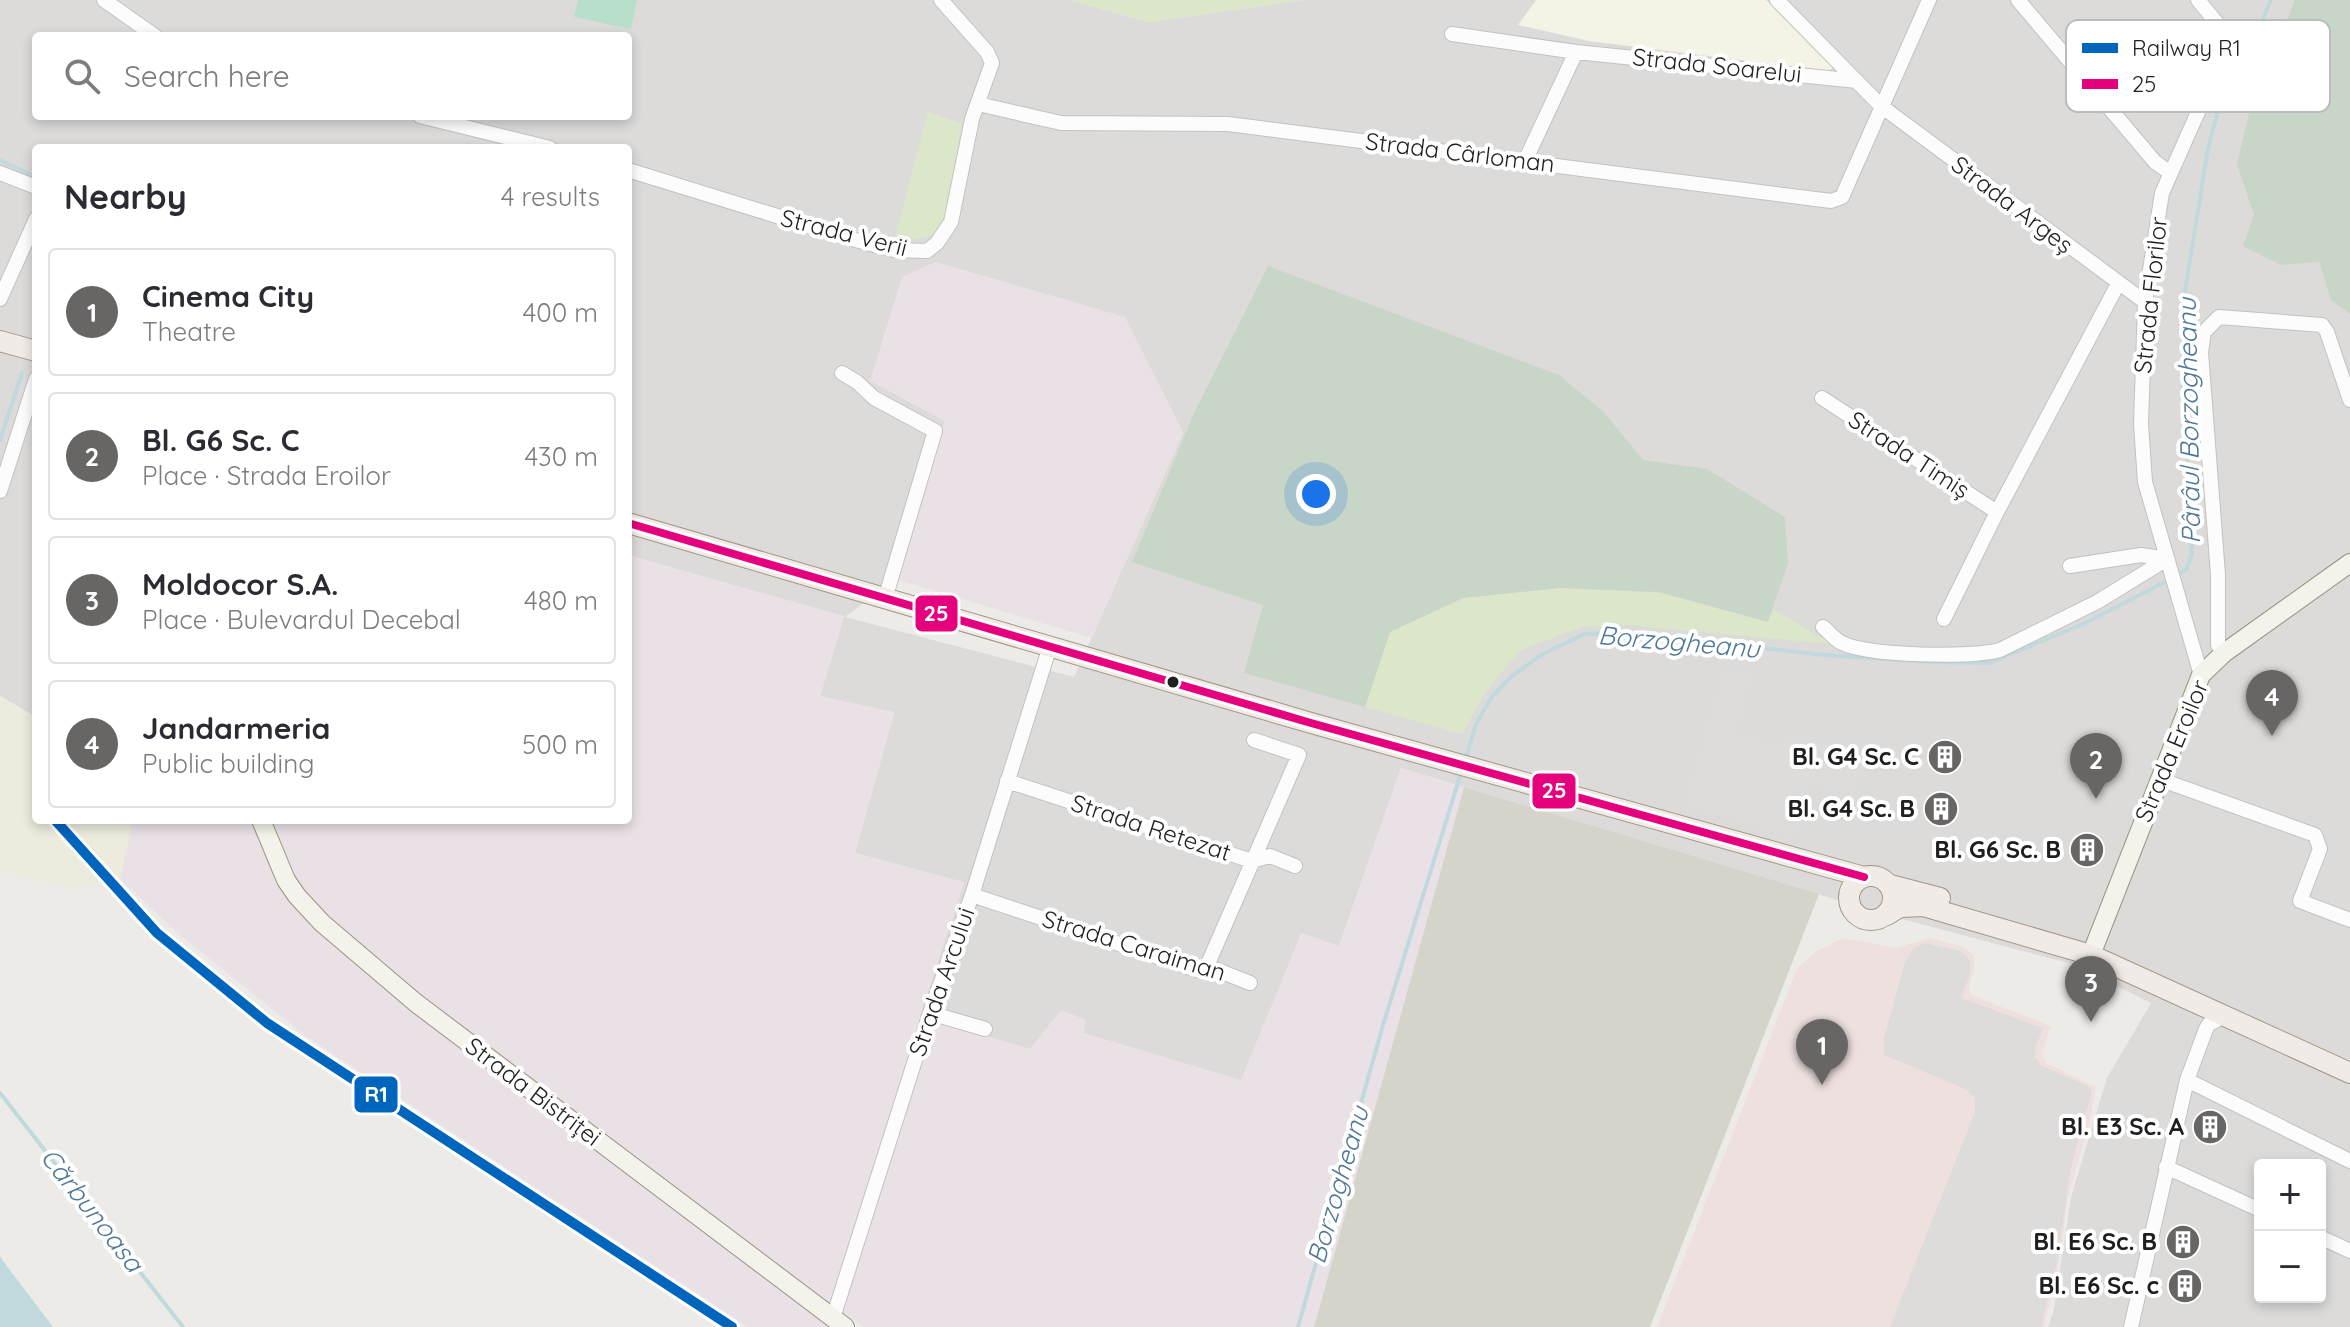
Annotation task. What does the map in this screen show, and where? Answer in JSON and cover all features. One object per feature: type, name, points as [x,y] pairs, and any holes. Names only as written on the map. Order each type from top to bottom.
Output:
[{"type":"main road","points":[[0,341],[32,350]]},
{"type":"main road","points":[[632,524],[1476,770],[1809,863],[1864,877],[1880,877],[1890,885],[2024,920],[2350,1061]]},
{"type":"main road","name":"Strada Eroilor","points":[[2092,949],[2201,675],[2224,653],[2350,563]]},
{"type":"main road","name":"Strada Bistriței","points":[[263,824],[286,880],[297,896],[334,933],[416,1003],[839,1322]]},
{"type":"main road","points":[[1809,863],[1832,882],[1855,913],[1867,921],[1881,919],[1900,907],[1923,906],[2092,949],[2222,1017],[2350,1073]]},
{"type":"main road","points":[[1850,904],[1851,887],[1864,877]]},
{"type":"main road","points":[[1887,915],[1893,900],[1890,885]]},
{"type":"street","points":[[104,0],[149,32]]},
{"type":"street","name":"Strada Verii","points":[[632,171],[848,238],[894,250],[927,251],[937,243],[951,222],[972,119],[992,63],[987,52],[941,0]]},
{"type":"street","name":"Strada Argeș","points":[[1777,0],[1881,106],[2145,302]]},
{"type":"street","name":"Strada Cârloman","points":[[978,104],[1061,123],[1228,124],[1831,201],[1842,197],[1929,0]]},
{"type":"street","points":[[2018,0],[2066,57]]},
{"type":"street","name":"Strada Florilor","points":[[2198,0],[2214,20]]},
{"type":"street","name":"Strada Soarelui","points":[[1452,34],[1576,52],[1857,81]]},
{"type":"street","points":[[1525,161],[1576,52]]},
{"type":"street","points":[[2113,112],[2155,162],[2169,172]]},
{"type":"street","name":"Strada Florilor","points":[[2197,112],[2162,193],[2145,302],[2141,424],[2145,482],[2201,675]]},
{"type":"street","points":[[436,120],[534,144]]},
{"type":"street","points":[[0,173],[32,185]]},
{"type":"street","points":[[0,299],[32,228]]},
{"type":"street","name":"Strada Florilor","points":[[1944,619],[2118,284]]},
{"type":"street","points":[[2224,653],[2218,645],[2218,575],[2201,352],[2204,332],[2219,317],[2322,325],[2350,400]]},
{"type":"street","points":[[842,373],[874,398],[935,431],[885,599]]},
{"type":"street","points":[[0,491],[32,391]]},
{"type":"street","name":"Strada Timiș","points":[[1822,398],[1997,512]]},
{"type":"street","points":[[2070,566],[2141,555],[2168,563]]},
{"type":"street","points":[[1823,627],[1840,643],[1864,649],[1944,655],[1985,654],[2000,650],[2097,602],[2168,563]]},
{"type":"street","name":"Strada Arcului","points":[[839,1322],[930,1013],[972,895],[1050,646]]},
{"type":"street","points":[[1207,966],[1299,755],[1254,740]]},
{"type":"street","points":[[2159,779],[2315,835],[2320,849],[2300,901],[2350,920]]},
{"type":"street","name":"Strada Retezat","points":[[1007,781],[1252,861],[1270,856],[1295,866]]},
{"type":"street","name":"Strada Caraiman","points":[[972,895],[1197,970],[1207,966],[1250,983]]},
{"type":"street","points":[[930,1013],[985,1029]]},
{"type":"street","points":[[2131,1327],[2187,1080],[2209,1024],[2222,1017]]},
{"type":"street","points":[[2187,1080],[2350,1161]]},
{"type":"street","points":[[2166,1167],[2254,1207]]},
{"type":"street","points":[[2326,1240],[2350,1251]]},
{"type":"shaded area","points":[[0,0],[1069,0],[1149,22],[1304,0],[2350,0],[2350,1327],[2048,1327],[2054,1309],[2071,1197],[2107,1078],[2151,1003],[2072,964],[1887,915],[1401,768],[1339,946],[1301,934],[1241,1081],[1083,1033],[1030,1049],[919,1017],[964,883],[855,853],[894,713],[820,696],[844,617],[632,556],[632,144],[32,144],[32,715],[0,696]],"holes":[[[936,262],[1183,433],[1074,677],[845,617],[895,579],[945,421],[902,277]]]},
{"type":"shaded area","points":[[1536,0],[1766,0],[1833,67],[1829,71],[1589,41],[1518,25]]},
{"type":"shaded area","points":[[936,262],[1125,317],[1183,432],[1092,638],[895,579],[945,421],[870,381],[902,277]]},
{"type":"shaded area","points":[[632,556],[844,616],[820,696],[894,712],[855,853],[964,882],[920,1016],[1030,1049],[1061,1010],[1086,1020],[1084,1033],[1241,1080],[1302,933],[1339,946],[1401,768],[1464,787],[1314,1327],[863,1327],[846,1314],[837,1327],[748,1327],[307,1037],[179,934],[120,879],[132,824],[632,824]]},
{"type":"shaded area","points":[[1725,666],[1753,674],[1736,732],[1782,746],[1787,731],[1867,754],[1854,796],[1813,784],[1796,839],[1683,805]]},
{"type":"shaded area","points":[[0,696],[32,715],[32,824],[132,824],[120,879],[73,888],[0,871]]},
{"type":"shaded area","points":[[1464,787],[1819,894],[1650,1327],[1314,1327]]},
{"type":"shaded area","points":[[1843,938],[1896,948],[1930,938],[1964,947],[1974,956],[1969,987],[1971,995],[2051,1026],[2042,1054],[2046,1063],[2096,1087],[2068,1198],[2058,1270],[2044,1327],[1657,1327],[1797,969],[1815,952]]},
{"type":"shaded area","points":[[1925,943],[1961,951],[1970,960],[1970,975],[1961,998],[2043,1028],[2035,1049],[2035,1057],[2042,1066],[2088,1086],[2092,1091],[2071,1167],[2057,1261],[2041,1327],[1890,1327],[1975,1112],[1975,1098],[1965,1089],[1884,1055],[1884,1038],[1905,962],[1914,948]]},
{"type":"shaded area","points":[[2280,1139],[2326,1159],[2271,1159]]},
{"type":"shaded area","points":[[2326,1159],[2342,1166],[2326,1202]]},
{"type":"green space","points":[[578,0],[637,0],[631,29],[574,17]]},
{"type":"green space","points":[[1069,0],[1304,0],[1149,22]]},
{"type":"green space","points":[[2295,0],[2350,0],[2350,314],[2331,300],[2319,262],[2281,265],[2243,246],[2254,215],[2237,164],[2249,112],[2330,112],[2330,20],[2287,20]]},
{"type":"green space","points":[[928,112],[962,124],[943,227],[920,238],[895,237]]},
{"type":"green space","points":[[1268,266],[1559,375],[1604,412],[1643,460],[1707,469],[1785,517],[1788,563],[1768,622],[1659,592],[1559,588],[1463,598],[1390,632],[1365,707],[1244,673],[1263,605],[1132,562],[1194,413]]},
{"type":"green space","points":[[1559,588],[1662,593],[1768,622],[1773,609],[1832,644],[1629,625],[1582,627],[1521,650],[1487,689],[1462,734],[1365,707],[1390,632],[1463,598]]},
{"type":"water","points":[[0,1256],[3,1261],[53,1327],[0,1327]]},
{"type":"waterway","name":"Pârâul Borzogheanu","points":[[2262,20],[2271,0]]},
{"type":"waterway","name":"Pârâul Borzogheanu","points":[[2176,576],[2187,569],[2192,553],[2183,384],[2183,304],[2208,148],[2218,112]]},
{"type":"waterway","points":[[0,160],[32,175]]},
{"type":"waterway","name":"Cărbunoasa","points":[[0,440],[22,373]]},
{"type":"waterway","name":"Borzogheanu","points":[[1465,761],[1476,724],[1491,698],[1511,677],[1541,655],[1584,634],[1625,633],[1825,655],[1989,663],[2083,624],[2169,580]]},
{"type":"waterway","name":"Borzogheanu","points":[[1298,1327],[1383,1025],[1461,773]]},
{"type":"waterway","name":"Cărbunoasa","points":[[0,1093],[183,1327]]},
{"type":"rail line","name":"R1","points":[[59,824],[157,933],[267,1023],[732,1327]]},
{"type":"transit line","name":"25","points":[[632,524],[1311,723],[1864,877]]},
{"type":"place","name":"Jandarmeria","points":[[2272,736]]},
{"type":"place","name":"Bl. G4 Sc. C","points":[[1945,757]]},
{"type":"place","name":"Bl. G6 Sc. C","points":[[2096,799]]},
{"type":"place","name":"Bl. G4 Sc. B","points":[[1941,809]]},
{"type":"place","name":"Bl. G6 Sc. B","points":[[2087,850]]},
{"type":"place","name":"Moldocor S.A.","points":[[2091,1022]]},
{"type":"place","name":"Cinema City","points":[[1822,1085]]},
{"type":"place","name":"Bl. E3 Sc. A","points":[[2210,1127]]},
{"type":"place","name":"Bl. E6 Sc. B","points":[[2183,1242]]},
{"type":"place","name":"Bl. E6 Sc. c","points":[[2185,1286]]}]
